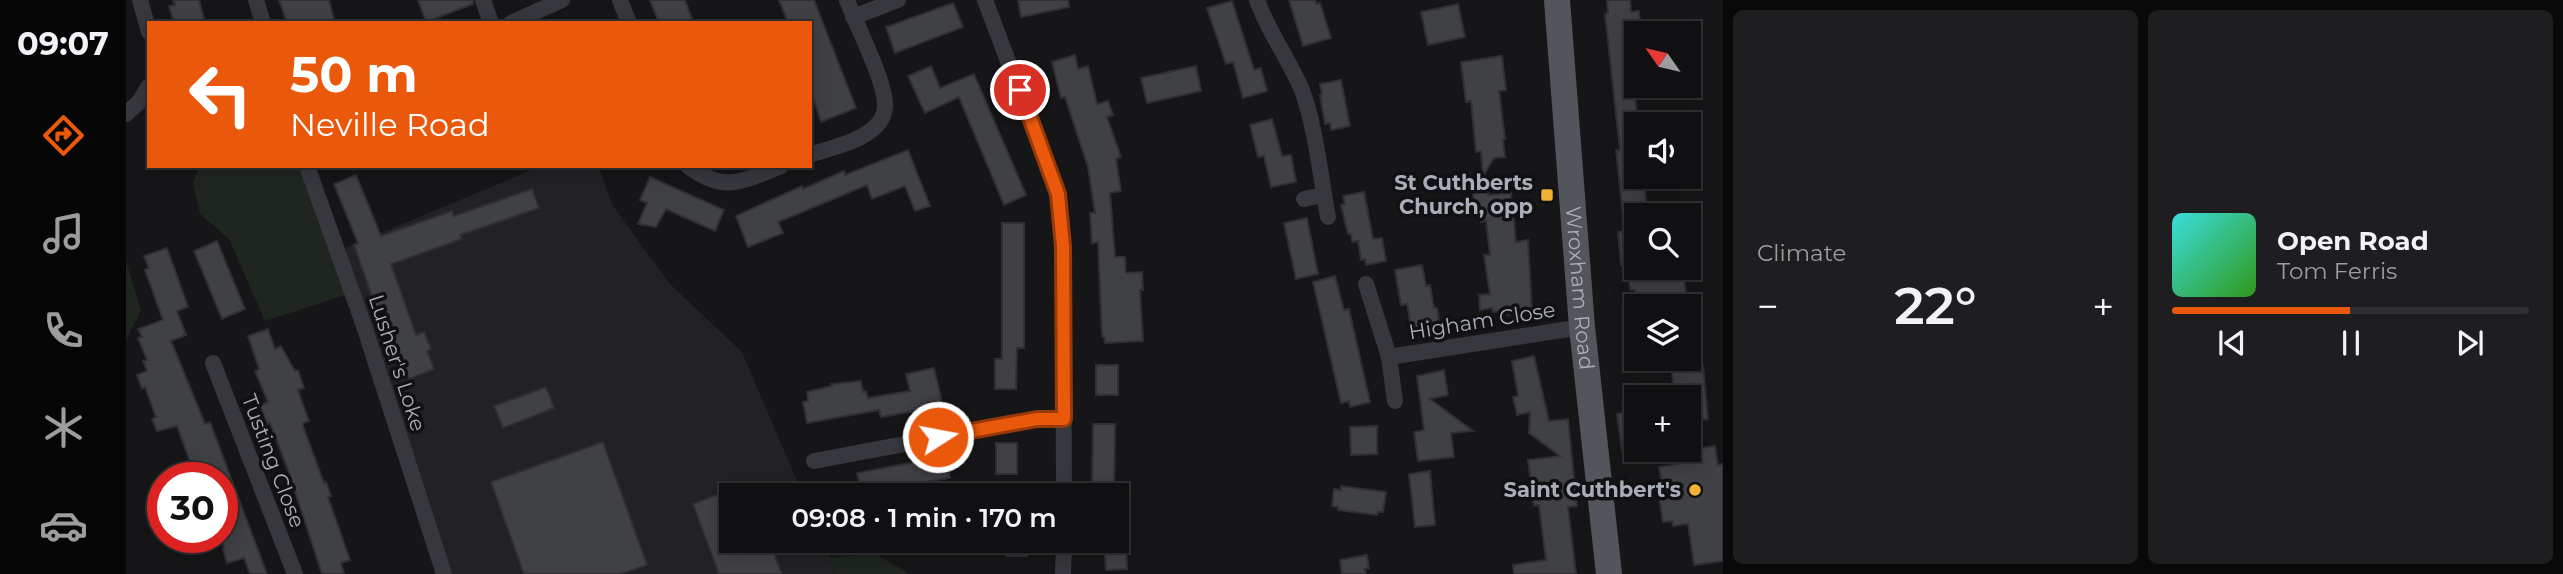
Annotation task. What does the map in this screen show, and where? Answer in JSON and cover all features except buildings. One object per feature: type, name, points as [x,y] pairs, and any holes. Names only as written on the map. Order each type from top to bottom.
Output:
[{"type":"main road","name":"Wroxham Road","points":[[1557,0],[1582,327],[1609,574]]},
{"type":"street","points":[[140,0],[147,25]]},
{"type":"street","points":[[256,0],[262,21]]},
{"type":"street","points":[[483,0],[491,21]]},
{"type":"street","points":[[515,21],[562,0]]},
{"type":"street","points":[[620,0],[628,21]]},
{"type":"street","points":[[812,154],[865,134],[876,127],[884,116],[885,104],[881,86],[847,0]]},
{"type":"street","points":[[853,17],[898,0]]},
{"type":"street","points":[[985,0],[1058,194],[1063,246],[1065,483]]},
{"type":"street","points":[[1257,0],[1266,24],[1300,88],[1328,217]]},
{"type":"street","points":[[126,114],[139,102],[147,89]]},
{"type":"street","name":"Lusher's Loke","points":[[308,168],[363,323],[444,574]]},
{"type":"street","points":[[691,168],[723,183],[735,184],[776,168]]},
{"type":"street","points":[[1304,200],[1324,195]]},
{"type":"street","name":"Higham Close","points":[[1366,284],[1389,357],[1395,401]]},
{"type":"street","name":"Higham Close","points":[[1389,357],[1582,327]]},
{"type":"street","name":"Tusting Close","points":[[213,363],[295,574]]},
{"type":"street","points":[[814,461],[1037,419],[1064,419]]},
{"type":"street","points":[[1063,574],[1064,553]]},
{"type":"shaded area","points":[[198,168],[303,168],[348,294],[265,321],[229,239],[200,214],[193,183]]},
{"type":"shaded area","points":[[536,168],[599,168],[613,206],[669,283],[742,352],[798,483],[719,483],[719,553],[828,553],[836,574],[452,574],[343,249]]},
{"type":"shaded area","points":[[126,261],[141,311],[126,340]]},
{"type":"shaded area","points":[[874,553],[910,574],[836,574],[830,558]]},
{"type":"place","name":"St Cuthberts Church, opp","points":[[1547,195]]},
{"type":"place","name":"Saint Cuthbert's","points":[[1695,490]]},
{"type":"route","points":[[938,437],[1037,419],[1064,419],[1063,246],[1058,194],[1020,90]]}]
